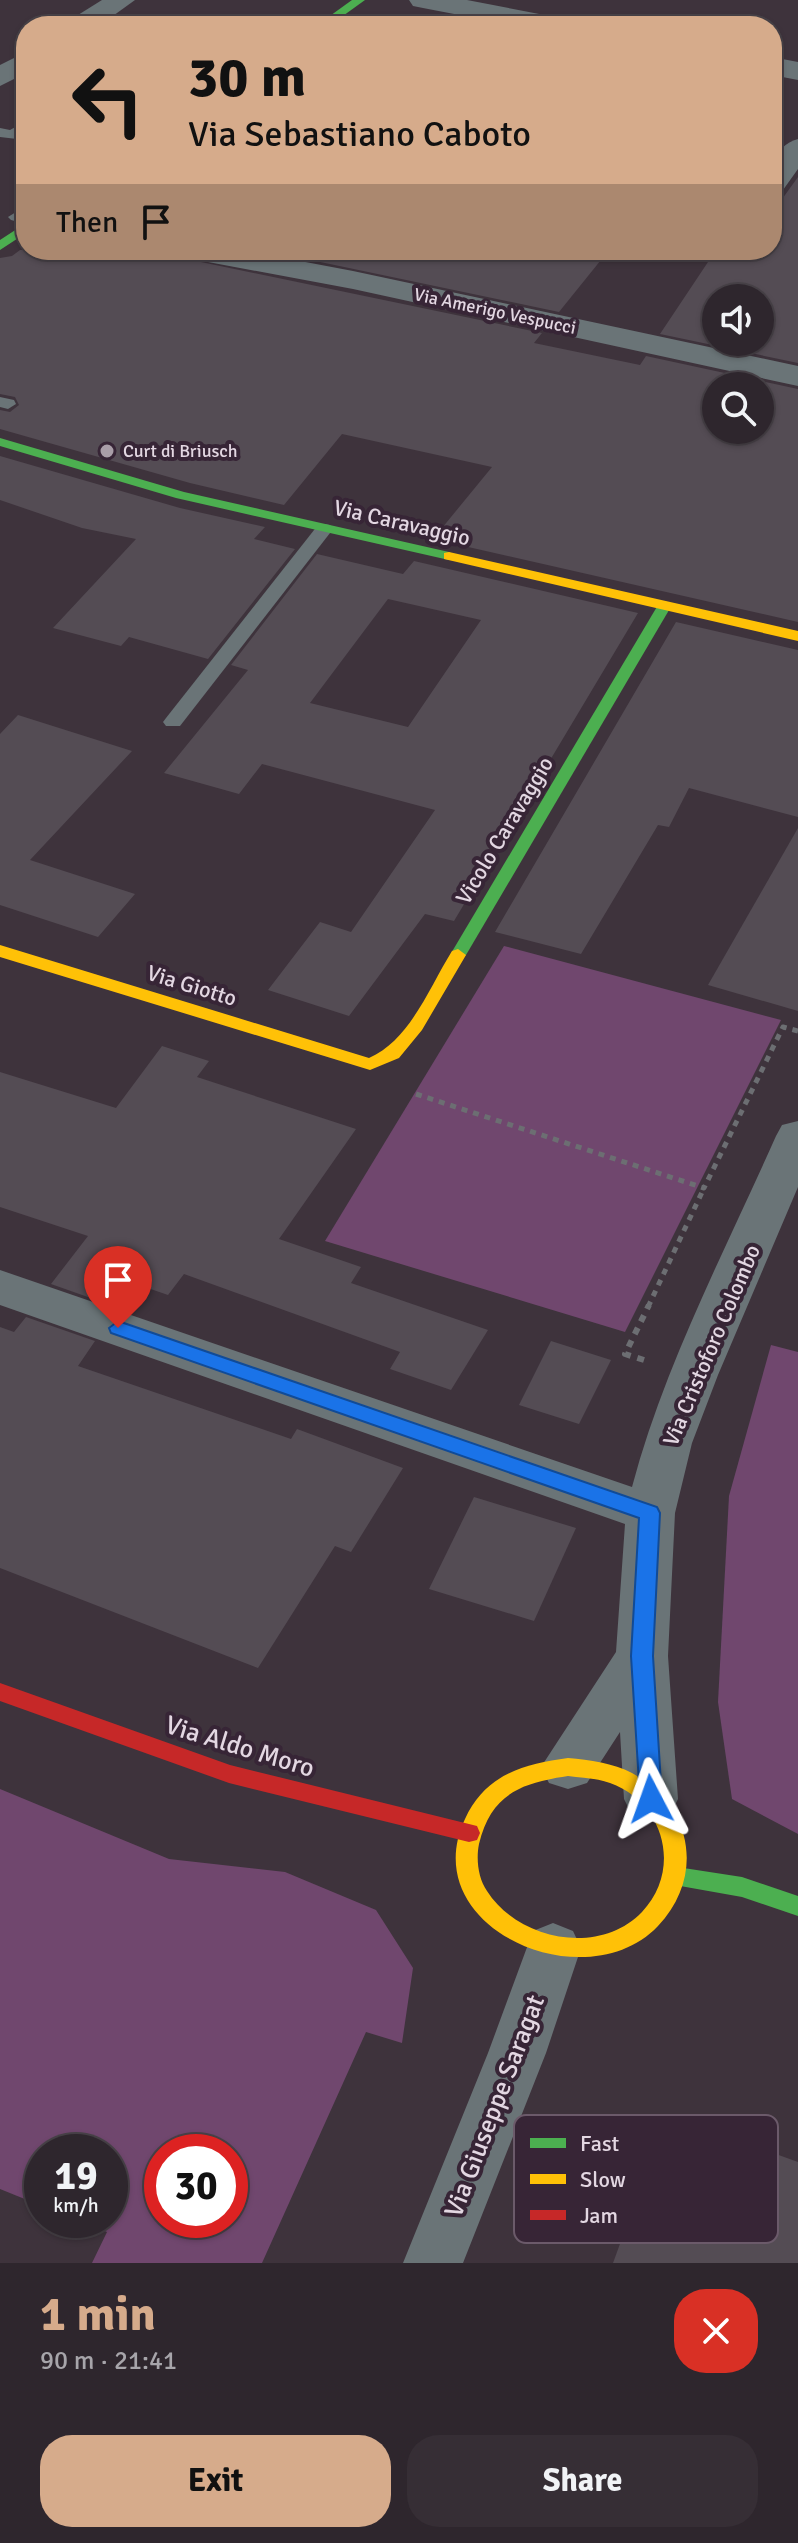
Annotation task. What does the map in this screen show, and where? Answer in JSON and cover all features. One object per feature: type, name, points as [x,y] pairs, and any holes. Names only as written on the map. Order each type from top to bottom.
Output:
[{"type":"street","points":[[96,16],[121,0]]},
{"type":"street","points":[[336,16],[359,0]]},
{"type":"street","points":[[423,0],[507,16]]},
{"type":"street","points":[[782,170],[798,148]]},
{"type":"street","points":[[0,246],[16,229]]},
{"type":"street","name":"Via Amerigo Vespucci","points":[[246,260],[353,280],[798,376]]},
{"type":"street","name":"Via Caravaggio","points":[[0,442],[181,495],[798,636]]},
{"type":"street","name":"Vicolo Caravaggio","points":[[370,1064],[393,1054],[416,1026],[665,605]]},
{"type":"street","name":"Via Giotto","points":[[0,951],[370,1064]]},
{"type":"street","name":"Via Cristoforo Colombo","points":[[651,1799],[642,1656],[650,1513],[668,1443],[694,1375],[784,1207],[798,1136]]},
{"type":"street","points":[[0,1287],[650,1513]]},
{"type":"street","points":[[568,1767],[642,1656]]},
{"type":"street","name":"Via Aldo Moro","points":[[0,1692],[229,1774],[469,1833]]},
{"type":"street","points":[[568,1767],[598,1770],[627,1781],[651,1799],[668,1822],[678,1849],[677,1877],[666,1903],[647,1926],[619,1942],[588,1950],[553,1948],[521,1937],[493,1917],[474,1892],[466,1862],[469,1833],[482,1806],[505,1785],[534,1771],[568,1767]]},
{"type":"street","points":[[677,1877],[742,1887],[798,1906]]},
{"type":"street","name":"Via Giuseppe Saragat","points":[[433,2263],[517,2053],[553,1948]]},
{"type":"lane","points":[[173,722],[324,529]]},
{"type":"path","points":[[694,1375],[625,1354],[783,1027],[798,1031]]},
{"type":"path","points":[[370,1064],[394,1087],[704,1188]]},
{"type":"shaded area","points":[[504,946],[781,1020],[625,1332],[325,1241]]},
{"type":"shaded area","points":[[771,1345],[798,1352],[798,1834],[732,1799],[718,1702],[729,1496]]},
{"type":"shaded area","points":[[0,1789],[169,1859],[285,1872],[376,1910],[413,1968],[402,2043],[366,2032],[262,2263],[92,2263],[104,2238],[128,2238],[128,2134],[24,2134],[24,2199],[0,2189]]},
{"type":"building","points":[[798,177],[798,363],[765,356],[774,356],[774,284],[702,284],[702,343],[660,334],[709,260],[782,260],[782,199]]},
{"type":"building","points":[[16,253],[16,260],[191,260],[542,333],[534,343],[640,365],[646,356],[720,372],[702,372],[702,444],[774,444],[774,384],[798,389],[798,622],[433,539],[492,467],[342,434],[284,505],[190,483],[0,429],[0,410],[10,412],[19,405],[15,397],[0,394],[0,258]]},
{"type":"building","points":[[311,260],[601,260],[559,312]]},
{"type":"building","points":[[0,456],[180,508],[265,527],[254,539],[295,549],[208,659],[129,637],[121,646],[53,628],[136,539],[82,528],[0,500]]},
{"type":"building","points":[[317,554],[403,574],[414,561],[638,613],[454,921],[425,914],[349,1016],[268,990],[320,922],[351,932],[435,810],[262,764],[239,794],[164,773],[248,670],[231,665]],"holes":[[[388,599],[481,620],[408,727],[310,703]]]},
{"type":"building","points":[[676,622],[798,650],[798,817],[689,788],[669,827],[658,825],[581,954],[495,932]]},
{"type":"building","points":[[18,715],[132,751],[30,860],[135,894],[98,937],[0,905],[0,734]]},
{"type":"building","points":[[798,828],[798,1011],[708,985]]},
{"type":"building","points":[[162,1046],[209,1061],[197,1077],[356,1129],[279,1239],[361,1267],[351,1283],[488,1330],[451,1390],[390,1369],[400,1352],[184,1274],[168,1295],[136,1284],[119,1308],[51,1284],[88,1236],[0,1207],[0,1072],[116,1108]]},
{"type":"building","points":[[26,1317],[95,1341],[78,1366],[291,1439],[297,1429],[403,1468],[351,1552],[335,1546],[258,1668],[0,1568],[0,1327],[14,1332]]},
{"type":"building","points":[[551,1341],[611,1360],[579,1424],[519,1405]]},
{"type":"building","points":[[474,1497],[576,1528],[534,1621],[429,1589]]},
{"type":"building","points":[[778,2155],[798,2162],[798,2263],[613,2263],[620,2243],[778,2243]]},
{"type":"traffic: fast","points":[[336,16],[359,0]]},
{"type":"traffic: fast","points":[[0,246],[16,234]]},
{"type":"traffic: fast","points":[[0,442],[181,495],[449,556]]},
{"type":"traffic: fast","points":[[458,955],[665,605]]},
{"type":"traffic: fast","points":[[677,1877],[742,1887],[798,1906]]},
{"type":"traffic: slow","points":[[449,556],[798,636]]},
{"type":"traffic: slow","points":[[0,951],[370,1064],[393,1054],[416,1026],[458,955]]},
{"type":"traffic: slow","points":[[568,1767],[613,1775],[646,1794],[660,1810],[676,1846],[677,1866],[672,1885],[663,1904],[648,1921],[633,1932],[608,1943],[581,1948],[534,1940],[493,1915],[478,1897],[469,1877],[466,1853],[472,1828],[482,1807],[503,1786],[524,1776],[568,1767]]},
{"type":"traffic: jam","points":[[0,1692],[229,1774],[469,1833]]},
{"type":"place","name":"Curt di Briusch","points":[[107,451]]},
{"type":"route","points":[[118,1328],[650,1513],[642,1656],[651,1799]]}]
